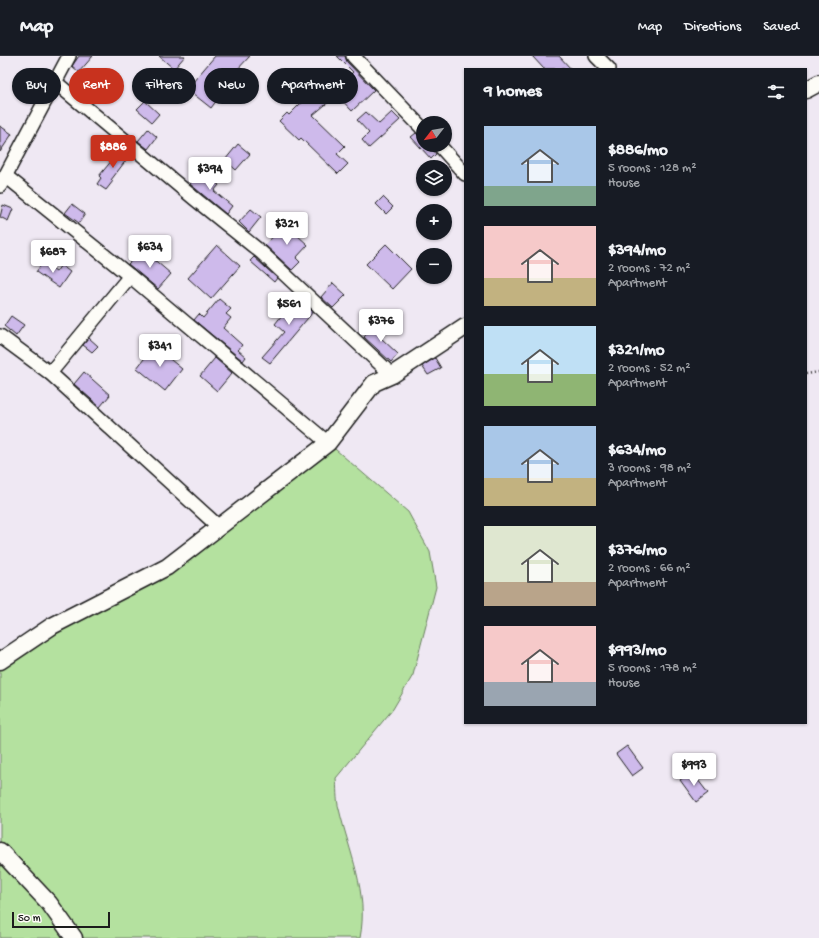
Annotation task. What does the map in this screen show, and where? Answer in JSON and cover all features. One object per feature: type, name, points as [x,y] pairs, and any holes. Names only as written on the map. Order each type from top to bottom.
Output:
[{"type":"street","points":[[61,71],[69,56]]},
{"type":"street","points":[[61,73],[73,56]]},
{"type":"street","points":[[354,56],[416,122]]},
{"type":"street","points":[[596,56],[608,68]]},
{"type":"street","points":[[807,89],[819,83]]},
{"type":"street","points":[[61,87],[262,253],[392,375]]},
{"type":"street","points":[[43,104],[3,181],[130,276],[328,443]]},
{"type":"street","points":[[445,152],[464,173]]},
{"type":"street","points":[[50,373],[130,276]]},
{"type":"street","points":[[0,661],[52,626],[167,567],[328,443],[374,383],[392,375],[464,328]]},
{"type":"street","points":[[0,336],[50,373],[219,527]]},
{"type":"street","points":[[0,851],[49,903],[74,938]]},
{"type":"path","points":[[807,374],[819,372]]},
{"type":"green space","points":[[328,443],[408,512],[430,552],[436,587],[413,675],[393,709],[336,778],[338,805],[360,889],[362,921],[360,938],[0,938],[0,661],[123,590]]},
{"type":"building","points":[[79,56],[93,56],[82,68],[74,68],[72,66]]},
{"type":"building","points":[[159,56],[185,56],[175,68],[173,68]]},
{"type":"building","points":[[215,56],[250,56],[239,68],[205,68]]},
{"type":"building","points":[[337,56],[345,56],[347,62],[353,68],[349,68]]},
{"type":"building","points":[[532,56],[559,56],[570,68],[543,68]]},
{"type":"building","points":[[204,69],[204,102],[196,96],[196,78]]},
{"type":"building","points":[[358,73],[374,90],[352,111],[345,104],[358,104]]},
{"type":"building","points":[[142,104],[148,104],[159,114],[152,122],[137,109]]},
{"type":"building","points":[[206,104],[214,104],[211,108]]},
{"type":"building","points":[[300,104],[326,104],[313,115],[345,146],[337,154],[348,164],[338,174],[301,138],[299,140],[279,121],[287,113],[289,115]]},
{"type":"building","points":[[366,112],[379,124],[392,112],[400,120],[369,148],[362,140],[369,133],[357,120]]},
{"type":"building","points":[[0,126],[12,134],[0,152]]},
{"type":"building","points":[[148,129],[157,137],[148,149],[138,141]]},
{"type":"building","points":[[416,133],[416,142],[411,137]]},
{"type":"building","points":[[238,144],[250,154],[236,170],[225,160]]},
{"type":"building","points":[[122,148],[130,155],[111,180],[113,181],[106,190],[97,184],[101,178],[99,176]]},
{"type":"building","points":[[425,152],[435,152],[436,154],[431,159]]},
{"type":"building","points":[[201,171],[219,185],[214,191],[232,206],[226,214],[190,184]]},
{"type":"building","points":[[383,197],[393,207],[386,214],[376,204]]},
{"type":"building","points":[[72,204],[85,214],[79,223],[65,213]]},
{"type":"building","points":[[3,205],[13,209],[8,221],[0,217]]},
{"type":"building","points":[[251,209],[261,217],[249,232],[239,222]]},
{"type":"building","points":[[285,224],[308,245],[296,258],[300,262],[292,270],[265,245]]},
{"type":"building","points":[[386,244],[411,269],[392,289],[366,264]]},
{"type":"building","points":[[217,245],[240,266],[211,299],[188,278]]},
{"type":"building","points":[[143,250],[171,274],[158,289],[128,264]]},
{"type":"building","points":[[254,257],[277,278],[274,282],[250,261]]},
{"type":"building","points":[[43,262],[56,272],[61,265],[70,272],[59,288],[36,272]]},
{"type":"building","points":[[333,283],[346,295],[333,308],[321,297]]},
{"type":"building","points":[[297,296],[313,312],[270,363],[262,357],[284,332],[275,324]]},
{"type":"building","points":[[219,299],[231,309],[226,314],[231,318],[223,328],[242,345],[238,350],[246,357],[243,361],[194,320],[199,314],[203,318]]},
{"type":"building","points":[[11,316],[24,325],[16,336],[4,326]]},
{"type":"building","points":[[376,324],[386,333],[381,338],[398,354],[391,362],[364,337]]},
{"type":"building","points":[[89,338],[98,346],[92,352],[83,345]]},
{"type":"building","points":[[154,346],[182,369],[165,391],[137,368]]},
{"type":"building","points":[[215,358],[232,373],[217,391],[200,376]]},
{"type":"building","points":[[435,358],[441,368],[428,375],[422,366]]},
{"type":"building","points":[[84,372],[110,395],[100,407],[74,384]]},
{"type":"building","points":[[627,746],[643,768],[632,776],[616,754]]},
{"type":"building","points":[[691,771],[708,793],[696,802],[680,780]]}]
